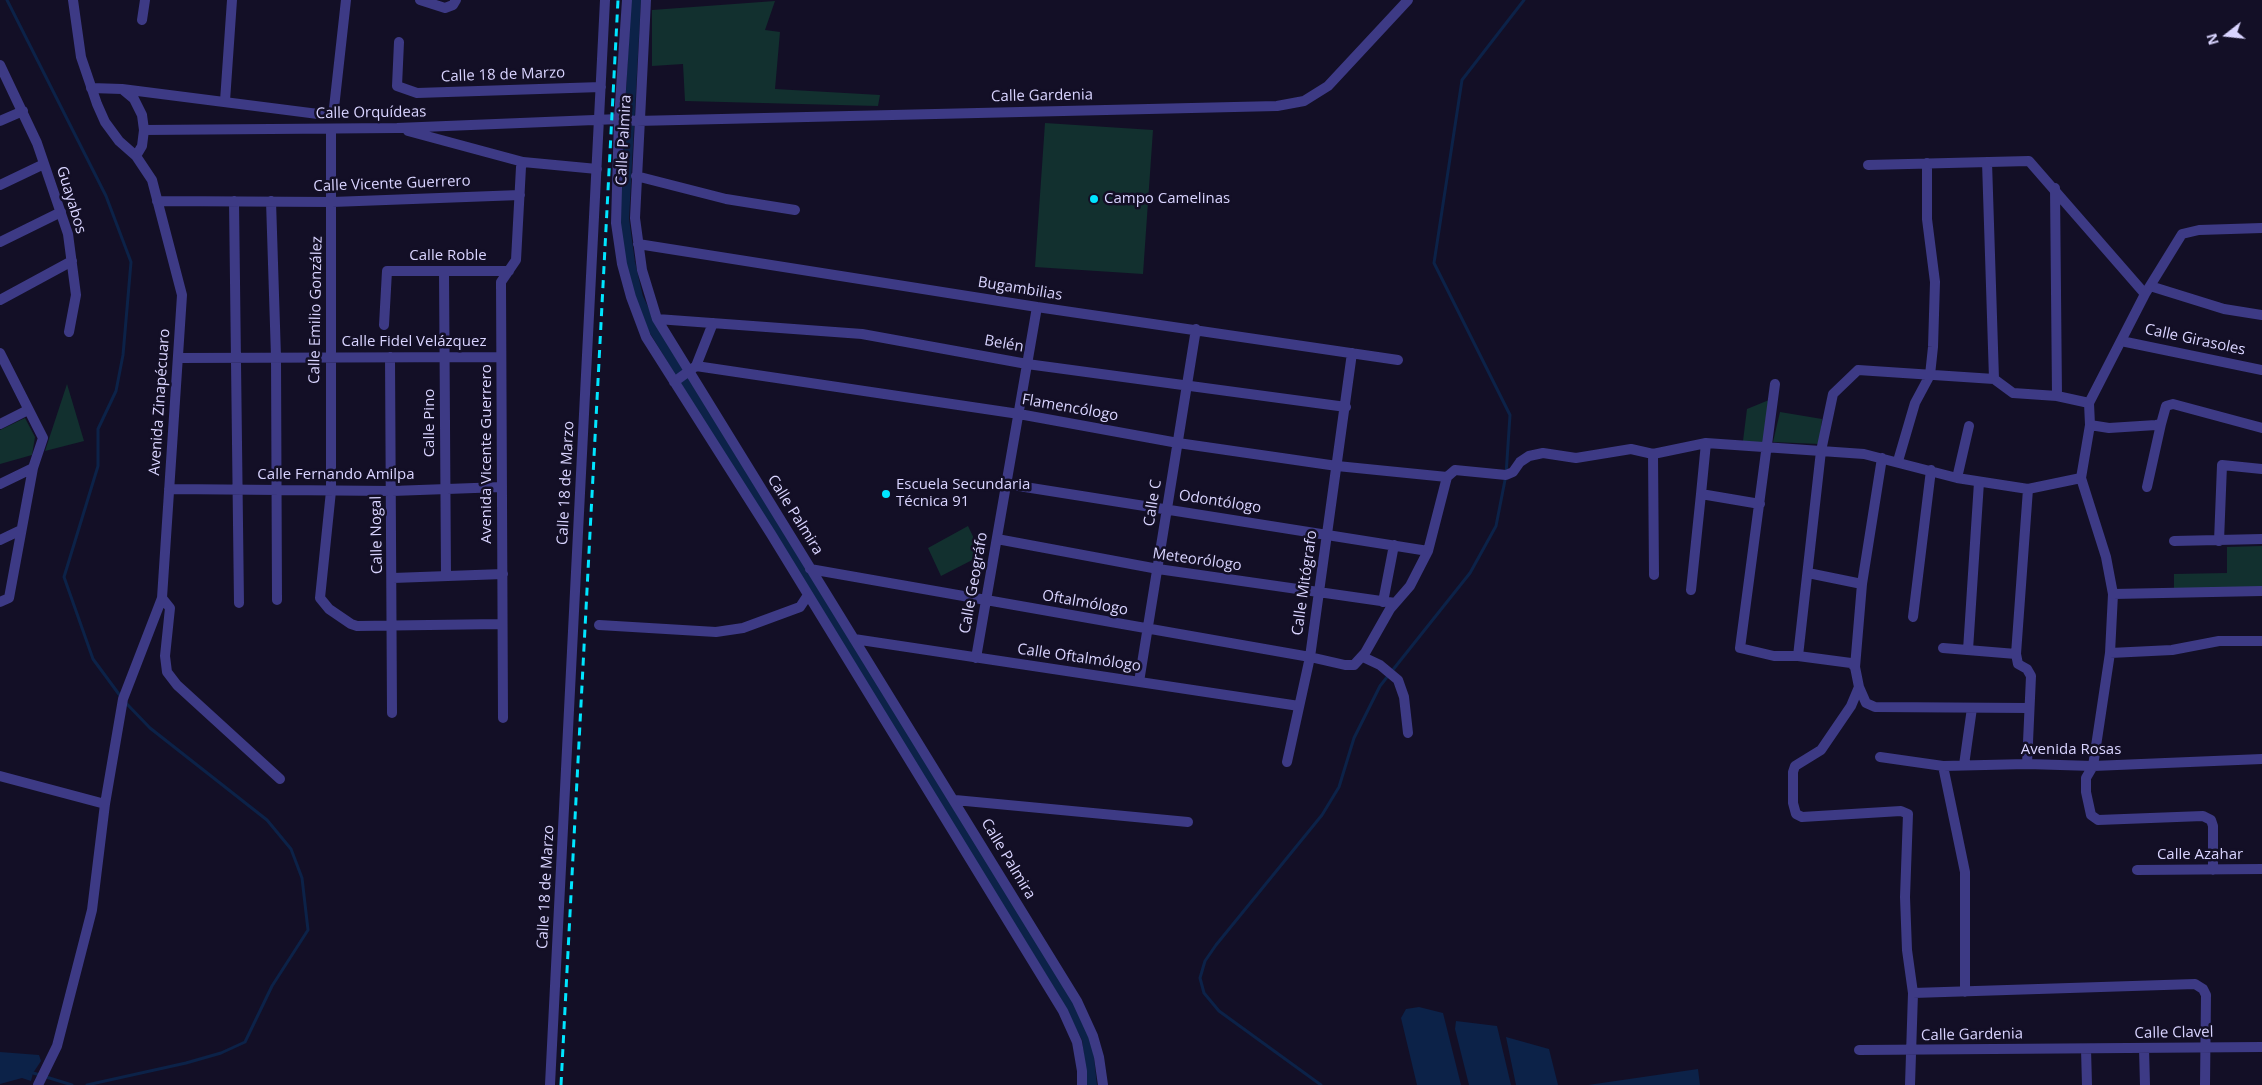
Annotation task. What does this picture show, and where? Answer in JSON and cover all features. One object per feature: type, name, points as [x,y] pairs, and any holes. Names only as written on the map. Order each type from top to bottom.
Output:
[{"type":"street","name":"Avenida Zinapécuaro","points":[[73,0],[81,56],[91,88],[105,122],[119,141],[136,156],[152,180],[182,296],[162,598],[170,608],[165,656],[167,672],[177,684],[280,779]]},
{"type":"street","points":[[142,20],[145,0]]},
{"type":"street","points":[[225,101],[232,0]]},
{"type":"street","points":[[91,88],[122,89],[326,115],[333,113],[346,0]]},
{"type":"street","points":[[420,0],[444,8],[455,2]]},
{"type":"street","points":[[601,87],[605,0]]},
{"type":"street","points":[[627,0],[616,224],[622,264],[631,297],[646,337],[684,374],[776,530],[808,595],[1064,1011],[1077,1042],[1082,1071],[1082,1085]]},
{"type":"street","name":"Calle Palmira","points":[[646,0],[638,121],[635,218],[638,244],[649,298],[657,319],[684,374],[776,530],[810,569],[955,800],[1077,1001],[1093,1036],[1099,1057],[1103,1085]]},
{"type":"street","name":"Calle Gardenia","points":[[620,120],[1277,106],[1304,101],[1328,86],[1408,0]]},
{"type":"street","name":"Calle 18 de Marzo","points":[[400,42],[397,86],[417,93],[601,87],[550,1085]]},
{"type":"street","name":"Guayabos","points":[[0,65],[5,84],[23,111],[44,164],[68,234],[76,295],[69,332]]},
{"type":"street","points":[[122,89],[134,99],[142,115],[144,130],[142,146],[136,156]]},
{"type":"street","points":[[0,121],[23,111]]},
{"type":"street","name":"Calle Orquídeas","points":[[144,130],[397,128],[620,120]]},
{"type":"street","points":[[397,128],[523,162],[597,169]]},
{"type":"street","name":"Calle Emilio González","points":[[331,129],[331,491],[320,598],[328,609],[351,624],[392,626]]},
{"type":"street","points":[[1868,165],[2029,160],[2148,290],[2224,309],[2262,315]]},
{"type":"street","points":[[520,195],[523,162]]},
{"type":"street","points":[[1987,162],[1994,379]]},
{"type":"street","points":[[1898,461],[1915,403],[1930,375],[1933,347],[1934,282],[1927,219],[1927,163]]},
{"type":"street","points":[[0,185],[44,164]]},
{"type":"street","points":[[636,176],[726,199],[795,210]]},
{"type":"street","points":[[2055,188],[2056,396]]},
{"type":"street","name":"Calle Vicente Guerrero","points":[[157,201],[332,202],[520,195]]},
{"type":"street","name":"Avenida Vicente Guerrero","points":[[504,718],[501,624],[503,574],[501,282],[516,260],[520,195]]},
{"type":"street","points":[[271,201],[276,357],[277,600]]},
{"type":"street","points":[[234,202],[234,357],[239,603]]},
{"type":"street","points":[[0,242],[61,212]]},
{"type":"street","points":[[2213,870],[2213,826],[2211,820],[2203,816],[2098,820],[2091,815],[2086,792],[2086,778],[2093,766],[2110,653],[2113,594],[2106,557],[2080,478],[2090,425],[2089,403],[2148,290],[2182,234],[2199,230],[2262,228]]},
{"type":"street","name":"Bugambilias","points":[[638,244],[1037,307],[1398,360]]},
{"type":"street","points":[[0,300],[72,260]]},
{"type":"street","name":"Calle Roble","points":[[384,325],[387,271],[509,271]]},
{"type":"street","name":"Calle Pino","points":[[444,271],[446,576]]},
{"type":"street","name":"Calle Geográfo","points":[[976,658],[1037,307]]},
{"type":"street","name":"Belén","points":[[657,319],[862,334],[1027,364],[1346,407]]},
{"type":"street","points":[[684,374],[713,323]]},
{"type":"street","name":"Calle C","points":[[1139,682],[1196,330]]},
{"type":"street","name":"Calle Girasoles","points":[[2121,341],[2262,370]]},
{"type":"street","name":"Calle Mitógrafo","points":[[1287,762],[1310,657],[1352,353]]},
{"type":"street","name":"Calle Nogal","points":[[390,357],[393,578],[392,712]]},
{"type":"street","name":"Calle Fidel Velázquez","points":[[178,358],[501,357]]},
{"type":"street","points":[[0,602],[9,598],[11,591],[33,468],[43,438],[1,360]]},
{"type":"street","points":[[1798,656],[1821,451],[1834,394],[1858,370],[1994,379],[2013,393],[2056,396],[2089,403]]},
{"type":"street","name":"Flamencólogo","points":[[684,374],[1019,414],[1178,443],[1337,466],[1447,477]]},
{"type":"street","points":[[1775,384],[1740,648],[1774,656],[1798,656],[1851,663],[1856,667]]},
{"type":"street","points":[[2147,487],[2166,406],[2173,404],[2262,428]]},
{"type":"street","points":[[0,424],[28,410]]},
{"type":"street","points":[[2090,425],[2131,427],[2161,424]]},
{"type":"street","points":[[1957,478],[1969,426]]},
{"type":"street","points":[[1691,590],[1706,443]]},
{"type":"street","points":[[1408,733],[1402,692],[1398,680],[1363,656],[1395,603],[1410,586],[1428,551],[1447,477],[1454,470],[1506,475],[1514,472],[1520,462],[1529,456],[1543,453],[1576,458],[1631,449],[1653,454],[1706,443],[1821,451],[1882,458],[1957,478],[2028,489],[2080,478]]},
{"type":"street","points":[[1653,454],[1654,575]]},
{"type":"street","points":[[1882,458],[1862,584],[1856,667],[1859,687],[1866,703],[1875,707],[2028,708]]},
{"type":"street","points":[[2219,541],[2222,465],[2262,468]]},
{"type":"street","points":[[0,484],[33,468]]},
{"type":"street","points":[[1912,617],[1931,470]]},
{"type":"street","points":[[1968,650],[1979,482]]},
{"type":"street","name":"Odontólogo","points":[[1006,484],[1428,551]]},
{"type":"street","name":"Calle Fernando Amilpa","points":[[169,489],[392,491],[502,487]]},
{"type":"street","points":[[2027,764],[2028,708],[2031,676],[2027,670],[2018,664],[2016,654],[2028,489]]},
{"type":"street","points":[[1701,494],[1760,504]]},
{"type":"street","points":[[0,540],[21,530]]},
{"type":"street","name":"Meteorólogo","points":[[997,539],[1158,569],[1395,603]]},
{"type":"street","points":[[2174,541],[2262,539]]},
{"type":"street","points":[[1383,602],[1394,545]]},
{"type":"street","name":"Oftalmólogo","points":[[810,569],[1310,657],[1345,665],[1354,665],[1363,656]]},
{"type":"street","points":[[1808,573],[1862,584]]},
{"type":"street","points":[[393,578],[503,574]]},
{"type":"street","points":[[2113,594],[2262,590]]},
{"type":"street","points":[[599,625],[716,632],[743,628],[800,607],[808,595]]},
{"type":"street","points":[[38,1085],[57,1046],[92,910],[105,804],[123,700],[162,598]]},
{"type":"street","points":[[392,626],[501,624]]},
{"type":"street","name":"Calle Oftalmólogo","points":[[854,639],[1299,706]]},
{"type":"street","points":[[2110,653],[2172,650],[2219,641],[2262,641]]},
{"type":"street","points":[[1943,648],[2016,654]]},
{"type":"street","points":[[1859,687],[1851,706],[1822,750],[1795,766],[1793,772],[1793,803],[1796,814],[1802,817],[1901,811],[1908,814],[1905,897],[1907,950],[1913,993],[1910,1085]]},
{"type":"street","points":[[1964,765],[1972,708]]},
{"type":"street","name":"Avenida Rosas","points":[[1880,757],[1943,766],[2027,764],[2093,766],[2262,759]]},
{"type":"street","points":[[1943,766],[1965,872],[1965,992]]},
{"type":"street","points":[[0,776],[105,804]]},
{"type":"street","points":[[955,800],[1188,822]]},
{"type":"street","name":"Calle Azahar","points":[[2137,870],[2262,870]]},
{"type":"street","points":[[1913,993],[2195,984],[2203,989],[2206,995],[2205,1085]]},
{"type":"street","name":"Calle Clavel","points":[[2086,1049],[2262,1047]]},
{"type":"street","points":[[2144,1048],[2145,1085]]},
{"type":"street","points":[[2086,1049],[2087,1085]]},
{"type":"street","name":"Calle Gardenia","points":[[1859,1050],[2086,1049]]},
{"type":"green space","points":[[775,1],[765,30],[780,32],[775,89],[880,95],[878,106],[685,101],[683,64],[652,66],[652,10]]},
{"type":"green space","name":"Campo Camelinas","points":[[1045,123],[1153,130],[1143,274],[1035,267]]},
{"type":"green space","points":[[67,384],[84,441],[45,451]]},
{"type":"green space","points":[[1769,400],[1763,443],[1743,441],[1747,409]]},
{"type":"green space","points":[[1780,412],[1822,419],[1819,444],[1773,442]]},
{"type":"green space","points":[[25,418],[35,437],[32,455],[0,464],[0,430]]},
{"type":"green space","points":[[968,526],[982,555],[941,576],[928,548]]},
{"type":"green space","points":[[2262,546],[2262,587],[2174,589],[2174,574],[2227,573],[2227,547]]},
{"type":"water","points":[[1419,1007],[1443,1013],[1461,1085],[1417,1085],[1401,1018],[1406,1009]]},
{"type":"water","points":[[1456,1021],[1497,1026],[1511,1085],[1469,1085],[1455,1029]]},
{"type":"water","points":[[1506,1037],[1549,1049],[1558,1085],[1516,1085]]},
{"type":"water","points":[[0,1052],[39,1055],[41,1061],[33,1073],[31,1081],[22,1078],[0,1084]]},
{"type":"water","points":[[1698,1069],[1700,1085],[1588,1085]]},
{"type":"waterway","points":[[7,0],[106,196],[131,262],[123,355],[116,391],[98,429],[98,466],[64,577],[93,659],[121,697]]},
{"type":"waterway","points":[[636,0],[624,219],[630,262],[638,297],[652,327],[1064,994],[1087,1039],[1092,1085]]},
{"type":"waterway","points":[[1321,1085],[1219,1011],[1204,993],[1200,978],[1205,961],[1216,945],[1322,815],[1339,787],[1354,738],[1380,686],[1470,573],[1496,526],[1506,475],[1510,415],[1434,263],[1462,80],[1524,0]]},
{"type":"waterway","points":[[87,1085],[186,1063],[221,1053],[245,1042],[272,986],[308,930],[302,878],[291,849],[267,820],[150,728],[125,702]]},
{"type":"waterway","points":[[30,1072],[72,1085]]},
{"type":"railway","points":[[561,1085],[618,0]]},
{"type":"place","name":"Campo Camelinas","points":[[1094,199]]},
{"type":"place","name":"Escuela Secundaria Técnica 91","points":[[886,494]]}]
